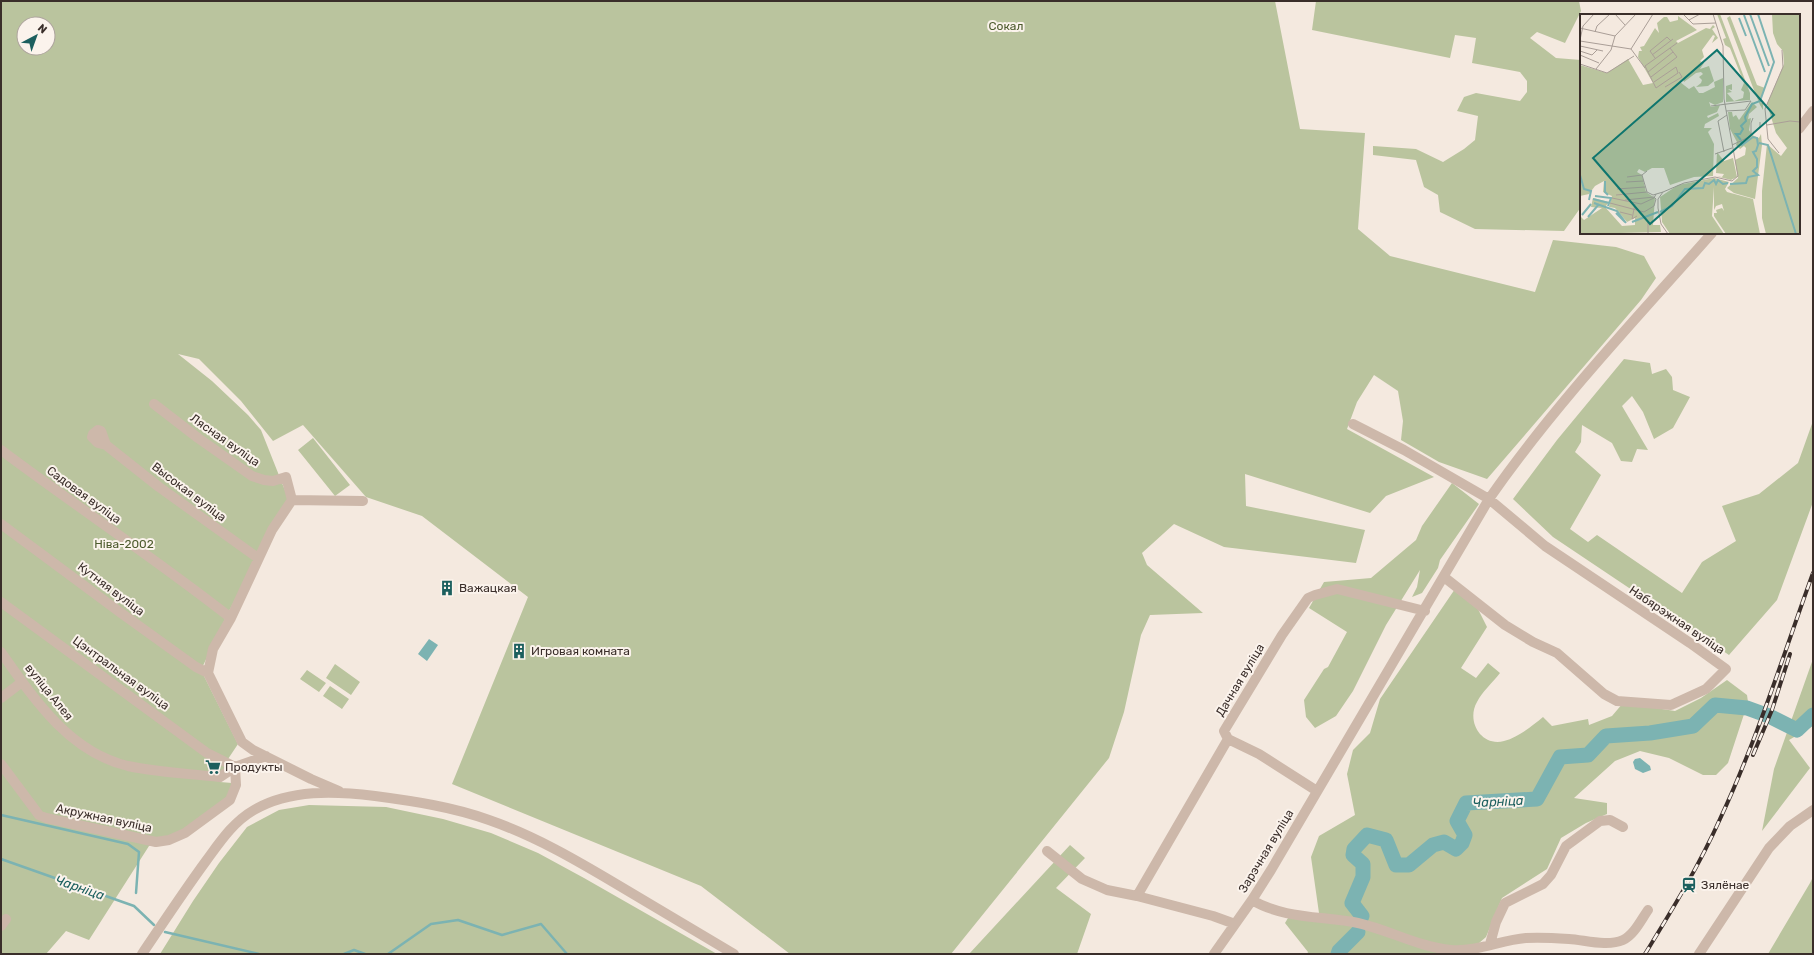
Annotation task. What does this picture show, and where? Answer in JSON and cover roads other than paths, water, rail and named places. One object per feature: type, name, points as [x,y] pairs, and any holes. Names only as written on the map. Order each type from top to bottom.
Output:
[{"type":"street","points":[[1800,128],[1813,111]]},
{"type":"street","name":"Зарэчная вуліца","points":[[1214,954],[1252,900],[1425,610],[1489,499],[1516,460],[1554,412],[1711,234]]},
{"type":"street","name":"Лясная вуліца","points":[[154,404],[198,438],[252,476],[273,481],[286,477],[292,500]]},
{"type":"street","name":"Набярэжная вуліца","points":[[1353,424],[1404,450],[1489,499],[1545,546],[1690,642],[1726,669],[1706,689],[1671,705],[1617,701],[1604,694],[1556,653],[1533,642],[1505,625],[1444,576]]},
{"type":"street","name":"Высокая вуліца","points":[[106,446],[258,558]]},
{"type":"street","name":"Садовая вуліца","points":[[1,450],[70,502],[149,557],[231,618]]},
{"type":"street","points":[[343,792],[311,779],[253,750],[242,742],[208,673],[213,649],[231,618],[272,530],[292,500],[363,502]]},
{"type":"street","name":"Кутняя вуліца","points":[[1,524],[121,614],[196,667],[208,673]]},
{"type":"street","name":"Дачная вуліца","points":[[1137,896],[1192,804],[1228,739],[1224,731],[1282,635],[1308,598],[1337,589],[1425,610]]},
{"type":"street","name":"Цэнтральная вуліца","points":[[1,602],[207,753],[231,765]]},
{"type":"street","name":"вуліца Алея","points":[[1,652],[22,682],[66,734],[108,758],[128,766],[220,777],[231,765]]},
{"type":"street","points":[[1,698],[22,682]]},
{"type":"street","points":[[1228,739],[1259,754],[1317,791]]},
{"type":"street","points":[[231,765],[266,756]]},
{"type":"street","name":"Акружная вуліца","points":[[1,764],[39,815],[46,818],[156,842],[169,840],[185,833],[230,800],[236,786],[231,765]]},
{"type":"street","points":[[142,954],[186,888],[228,831],[242,818],[254,810],[282,798],[310,793],[343,792],[401,800],[456,811],[487,819],[520,831],[579,862],[734,954]]},
{"type":"street","points":[[1699,954],[1769,848],[1790,826],[1813,810]]},
{"type":"street","points":[[1490,944],[1496,922],[1505,903],[1543,884],[1551,875],[1566,846],[1600,821],[1610,820],[1623,827]]},
{"type":"street","points":[[1047,851],[1082,879],[1107,890],[1137,896],[1213,916],[1235,924]]},
{"type":"street","points":[[1252,900],[1267,908],[1291,914],[1358,923],[1426,945],[1451,950],[1467,949],[1526,938],[1568,939],[1612,943],[1623,940],[1634,931],[1648,910]]},
{"type":"water","points":[[429,639],[438,645],[427,661],[418,654]]},
{"type":"water","points":[[1640,758],[1650,766],[1651,770],[1643,773],[1635,769],[1633,762],[1635,759]]},
{"type":"waterway","name":"Чарніца","points":[[1362,916],[1352,903],[1363,877],[1363,864],[1353,855],[1354,849],[1367,835],[1386,840],[1396,865],[1409,865],[1433,845],[1444,842],[1456,849],[1462,843],[1465,835],[1457,821],[1466,803],[1537,799],[1560,757],[1588,755],[1606,736],[1650,733],[1693,726],[1715,705],[1747,708],[1769,716],[1797,730],[1813,715]]},
{"type":"waterway","points":[[1,815],[128,844],[139,852],[136,893]]},
{"type":"waterway","name":"Чарніца","points":[[1,859],[134,906],[154,925]]},
{"type":"waterway","name":"Чарніца","points":[[388,954],[431,924],[458,920],[502,935],[541,924],[567,954]]},
{"type":"waterway","name":"Чарніца","points":[[165,932],[259,954]]},
{"type":"waterway","name":"Чарніца","points":[[1338,954],[1339,951],[1358,932]]},
{"type":"waterway","name":"Чарніца","points":[[344,954],[354,950],[365,954]]},
{"type":"railway","points":[[1645,954],[1694,871],[1712,836],[1733,789],[1758,728],[1813,573]]},
{"type":"railway","points":[[1753,755],[1772,710],[1790,654]]},
{"type":"place","name":"Важацкая","points":[[447,588]]},
{"type":"place","name":"Игровая комната","points":[[519,651]]},
{"type":"place","name":"Продукты","points":[[213,767]]},
{"type":"place","name":"Зялёнае","points":[[1689,885]]},
{"type":"park label","name":"Сокал","points":[[1006,26]]},
{"type":"park label","name":"Ніва-2002","points":[[124,544]]}]
